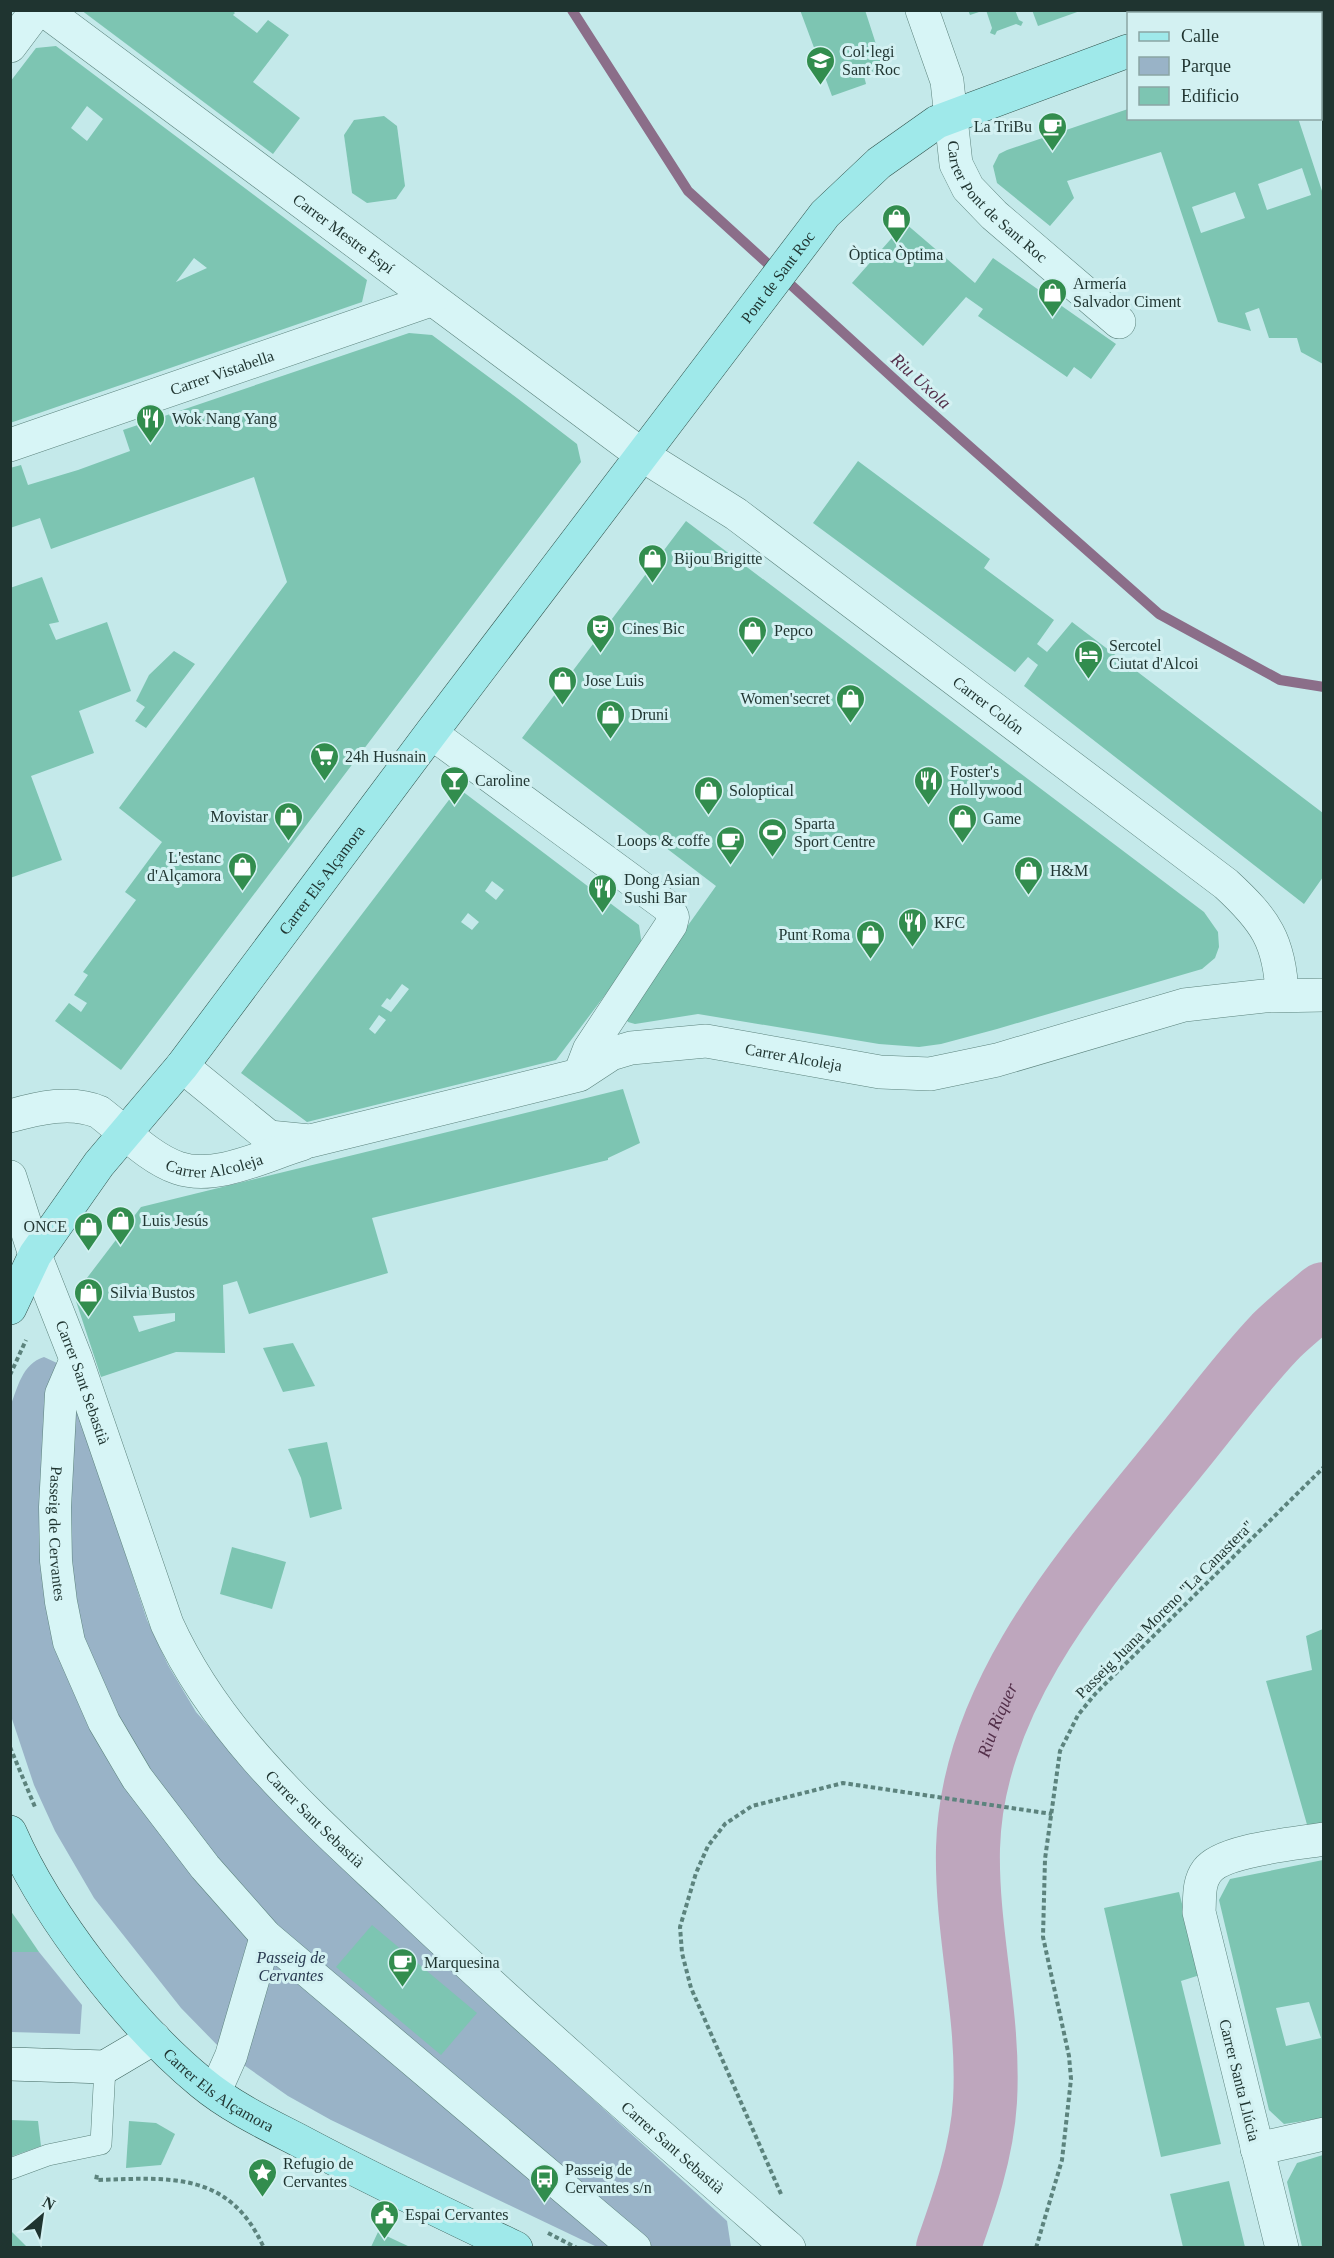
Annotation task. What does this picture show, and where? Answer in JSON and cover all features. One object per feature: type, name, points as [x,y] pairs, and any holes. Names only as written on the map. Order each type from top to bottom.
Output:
[{"type":"main road","name":"Pont de Sant Roc","points":[[642,455],[825,214],[871,169],[945,119],[1127,51]]},
{"type":"main road","name":"Carrer Els Alçamora","points":[[10,1308],[35,1255],[99,1164],[183,1066],[642,455]]},
{"type":"main road","name":"Carrer Els Alçamora","points":[[10,1832],[55,1914],[154,2038],[215,2092],[355,2171],[516,2247]]},
{"type":"street","points":[[10,46],[37,10]]},
{"type":"street","name":"Carrer Mestre Espí","points":[[44,10],[642,455]]},
{"type":"street","name":"Carrer Pont de Sant Roc","points":[[922,10],[947,81],[945,119],[956,164],[968,188],[994,215],[1119,322]]},
{"type":"street","name":"Carrer Vistabella","points":[[10,445],[431,300]]},
{"type":"street","name":"Carrer Colón","points":[[642,455],[736,514],[1226,884],[1249,905],[1272,938],[1281,967],[1282,995]]},
{"type":"street","points":[[431,733],[668,907],[673,917],[671,925],[589,1049],[579,1075]]},
{"type":"street","name":"Carrer Alcoleja","points":[[10,1116],[68,1106],[87,1107],[99,1112],[177,1167],[198,1172],[224,1168],[310,1141],[579,1075],[611,1054],[631,1048],[706,1041],[880,1072],[930,1074],[960,1069],[1184,1005],[1282,995],[1323,995]]},
{"type":"street","name":"Carrer Alcoleja","points":[[183,1066],[269,1137],[310,1141]]},
{"type":"street","name":"Carrer Sant Sebastià","points":[[10,1176],[35,1255],[76,1359],[167,1623],[184,1660],[233,1733],[290,1796],[500,1996],[789,2247]]},
{"type":"street","name":"Passeig de Cervantes","points":[[76,1359],[61,1394],[54,1507],[56,1561],[69,1642],[104,1722],[137,1778],[205,1868],[266,1936],[635,2247]]},
{"type":"street","name":"Carrer Santa Llúcia","points":[[1282,2247],[1199,1912],[1200,1885],[1208,1869],[1226,1857],[1323,1839]]},
{"type":"street","points":[[215,2092],[231,2056],[266,1936]]},
{"type":"street","points":[[10,2064],[105,2067],[154,2038]]},
{"type":"street","points":[[1257,2149],[1323,2134]]},
{"type":"lane","points":[[10,2169],[48,2155],[101,2144],[105,2067]]},
{"type":"path","name":"Passeig Juana Moreno \"La Canastera\"","points":[[1036,2247],[1062,2160],[1071,2079],[1069,2056],[1043,1937],[1045,1859],[1060,1751],[1078,1714],[1095,1693],[1323,1467]]},
{"type":"path","points":[[782,2196],[691,1988],[682,1953],[680,1928],[696,1873],[708,1846],[725,1824],[752,1806],[843,1783],[1052,1814]]},
{"type":"path","points":[[101,2144],[96,2180],[166,2178],[201,2185],[219,2193],[240,2208],[264,2247]]},
{"type":"green space","points":[[1324,41],[1323,117],[1322,114],[1322,42]]},
{"type":"green space","name":"Passeig de Cervantes","points":[[44,1357],[57,1363],[78,1409],[147,1620],[168,1665],[196,1712],[256,1779],[464,1982],[727,2221],[731,2247],[597,2247],[331,2120],[288,2096],[221,2049],[181,2008],[94,1898],[55,1831],[34,1785],[10,1713],[10,1407],[18,1384],[26,1371],[37,1360]]},
{"type":"green space","points":[[11,1952],[39,1952],[82,2005],[80,2034],[11,2032]]},
{"type":"building","points":[[81,10],[232,10],[235,13],[233,15],[257,33],[268,20],[289,35],[253,82],[300,118],[273,154]]},
{"type":"building","points":[[800,10],[865,10],[884,69],[864,76],[866,84],[832,96]]},
{"type":"building","points":[[968,10],[982,10],[982,11],[970,15]]},
{"type":"building","points":[[986,10],[1015,10],[1019,20],[1023,22],[1021,26],[1016,24],[997,31],[995,35],[990,33],[992,28]]},
{"type":"building","points":[[1032,10],[1080,10],[1080,11],[1038,26]]},
{"type":"building","points":[[56,46],[367,280],[362,302],[10,423],[10,82],[36,48]],"holes":[[[87,106],[103,119],[87,141],[71,128]],[[194,258],[207,268],[176,282]]]},
{"type":"building","points":[[1127,109],[1127,120],[1299,120],[1323,194],[1323,364],[1301,352],[1297,338],[1269,338],[1259,308],[1245,313],[1251,331],[1218,322],[1161,152],[1067,181],[1074,198],[1050,226],[997,183],[993,166],[999,154]],"holes":[[[1302,168],[1311,195],[1267,210],[1258,184]],[[1235,192],[1245,218],[1201,233],[1192,207]]]},
{"type":"building","points":[[384,116],[397,126],[405,186],[396,199],[367,203],[352,193],[344,135],[354,120]]},
{"type":"building","points":[[905,223],[975,283],[993,258],[1116,344],[1091,379],[1074,367],[1067,377],[978,316],[983,309],[966,297],[923,346],[852,283]]},
{"type":"building","points":[[409,333],[432,335],[517,398],[577,444],[581,462],[121,1070],[55,1021],[69,1003],[81,1012],[87,1003],[74,995],[88,975],[83,972],[136,900],[125,892],[162,842],[119,808],[287,582],[254,477],[51,549],[40,518],[10,528],[10,468],[21,465],[28,485],[78,470],[130,451],[123,430]]},
{"type":"building","name":"Sercotel Ciutat d'Alcoi","points":[[858,461],[990,559],[984,568],[1054,620],[1037,644],[1047,652],[1072,622],[1323,813],[1323,877],[1304,904],[1024,686],[1038,665],[1028,657],[1015,672],[813,523]]},
{"type":"building","points":[[686,521],[1204,912],[1218,932],[1219,947],[1215,958],[1202,969],[997,1029],[941,1044],[919,1047],[879,1044],[698,1014],[635,1024],[628,1022],[625,1017],[627,1011],[716,886],[522,738]]},
{"type":"building","points":[[42,577],[59,622],[49,624],[56,640],[107,622],[131,691],[79,711],[94,753],[31,776],[62,860],[10,878],[10,588]]},
{"type":"building","points":[[174,651],[195,664],[146,728],[135,721],[145,707],[136,701],[149,675]]},
{"type":"building","points":[[458,788],[639,925],[642,946],[556,1060],[307,1122],[241,1073]],"holes":[[[492,881],[504,890],[496,900],[485,891]],[[468,913],[479,922],[472,930],[461,922]],[[402,984],[409,989],[391,1012],[381,1006],[387,998],[390,1000]],[[379,1015],[386,1020],[375,1034],[369,1029]]]},
{"type":"building","points":[[623,1089],[640,1143],[608,1160],[372,1218],[388,1273],[249,1314],[237,1281],[223,1285],[225,1353],[176,1352],[101,1377],[74,1295],[141,1207]],"holes":[[[175,1313],[175,1321],[139,1332],[133,1316]]]},
{"type":"building","points":[[293,1343],[315,1386],[283,1392],[263,1348]]},
{"type":"building","points":[[327,1442],[342,1509],[310,1518],[301,1478],[288,1449]]},
{"type":"building","points":[[232,1547],[286,1562],[272,1609],[220,1594]]},
{"type":"building","points":[[1323,1629],[1323,1825],[1308,1828],[1266,1681],[1312,1670],[1306,1636]]},
{"type":"building","points":[[1323,1860],[1323,2118],[1284,2124],[1269,2110],[1219,1900],[1230,1879]],"holes":[[[1309,2002],[1321,2038],[1286,2046],[1276,2008]]]},
{"type":"building","points":[[1179,1892],[1200,1975],[1181,1981],[1221,2144],[1161,2157],[1104,1908]]},
{"type":"building","points":[[10,1910],[20,1924],[39,1952],[10,1952]]},
{"type":"building","name":"Marquesina","points":[[372,1925],[477,2013],[441,2055],[336,1967]]},
{"type":"building","points":[[10,2120],[38,2121],[41,2146],[10,2157]]},
{"type":"building","points":[[129,2121],[156,2123],[175,2134],[161,2165],[126,2168]]},
{"type":"building","points":[[1323,2155],[1323,2247],[1302,2247],[1287,2182],[1297,2163]]},
{"type":"building","points":[[1229,2181],[1245,2247],[1183,2247],[1170,2194]]},
{"type":"building","points":[[10,2230],[27,2247],[10,2247]]},
{"type":"building","name":"Espai Cervantes","points":[[378,2232],[410,2247],[371,2247]]},
{"type":"waterway","name":"Riu Uxola","points":[[572,10],[688,191],[916,399],[1159,614],[1280,680],[1324,687]]},
{"type":"waterway","name":"Riu Riquer","points":[[948,2248],[976,2157],[985,2101],[984,2038],[968,1880],[968,1848],[974,1792],[989,1738],[1011,1687],[1039,1638],[1071,1590],[1236,1381],[1281,1331],[1324,1294]]},
{"type":"place","name":"Col·legi Sant Roc","points":[[821,86]]},
{"type":"place","name":"La TriBu","points":[[1053,152]]},
{"type":"place","name":"Òptica Òptima","points":[[896,244]]},
{"type":"place","name":"Armería Salvador Ciment","points":[[1052,318]]},
{"type":"place","name":"Wok Nang Yang","points":[[151,444]]},
{"type":"place","name":"Bijou Brigitte","points":[[653,584]]},
{"type":"place","name":"Cines Bic","points":[[601,654]]},
{"type":"place","name":"Pepco","points":[[753,656]]},
{"type":"place","name":"Sercotel Ciutat d'Alcoi","points":[[1088,680]]},
{"type":"place","name":"Jose Luis","points":[[563,706]]},
{"type":"place","name":"Women'secret","points":[[851,724]]},
{"type":"place","name":"Druni","points":[[610,740]]},
{"type":"place","name":"24h Husnain","points":[[324,782]]},
{"type":"place","name":"Caroline","points":[[454,806]]},
{"type":"place","name":"Foster's Hollywood","points":[[929,806]]},
{"type":"place","name":"Soloptical","points":[[708,816]]},
{"type":"place","name":"Movistar","points":[[289,842]]},
{"type":"place","name":"Game","points":[[962,844]]},
{"type":"place","name":"Sparta Sport Centre","points":[[773,858]]},
{"type":"place","name":"Loops & coffe","points":[[731,866]]},
{"type":"place","name":"L'estanc d'Alçamora","points":[[242,892]]},
{"type":"place","name":"H&M","points":[[1029,896]]},
{"type":"place","name":"Dong Asian Sushi Bar","points":[[603,914]]},
{"type":"place","name":"KFC","points":[[913,948]]},
{"type":"place","name":"Punt Roma","points":[[871,960]]},
{"type":"place","name":"Luis Jesús","points":[[121,1246]]},
{"type":"place","name":"ONCE","points":[[88,1252]]},
{"type":"place","name":"Silvia Bustos","points":[[89,1318]]},
{"type":"place","name":"Marquesina","points":[[403,1988]]},
{"type":"place","name":"Refugio de Cervantes","points":[[262,2198]]},
{"type":"place","name":"Passeig de Cervantes s/n","points":[[544,2204]]},
{"type":"place","name":"Espai Cervantes","points":[[384,2240]]}]
